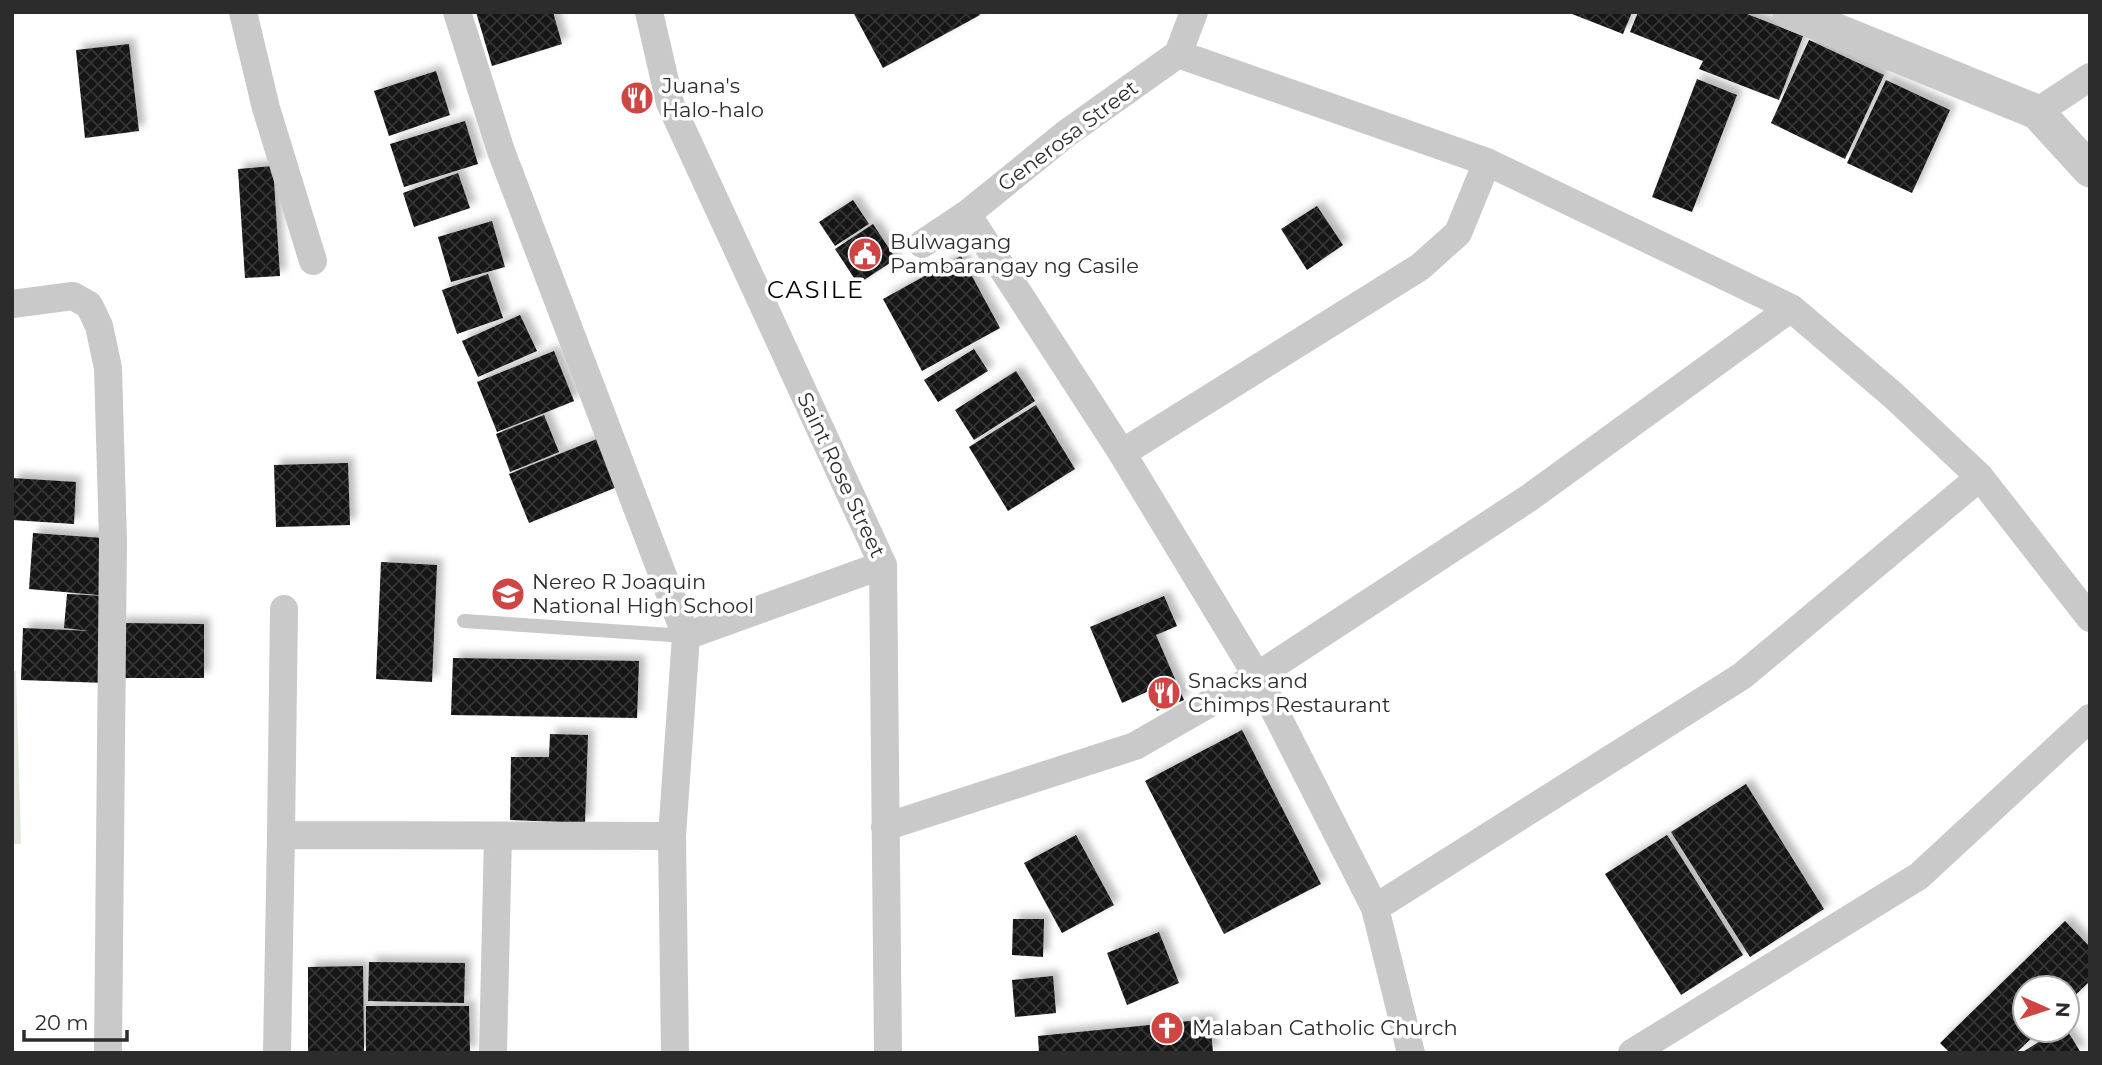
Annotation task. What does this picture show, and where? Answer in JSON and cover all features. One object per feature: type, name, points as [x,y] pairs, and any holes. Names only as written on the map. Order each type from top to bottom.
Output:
[{"type":"street","points":[[243,12],[266,108],[313,261]]},
{"type":"street","points":[[457,12],[501,151],[685,636],[671,836],[675,1053]]},
{"type":"street","name":"Saint Rose Street","points":[[649,12],[670,103],[883,565],[888,1053]]},
{"type":"street","points":[[1194,12],[1178,54],[1487,162],[1791,308],[1894,396],[1980,477],[2090,618]]},
{"type":"street","points":[[1790,12],[2037,112],[2090,170]]},
{"type":"street","name":"Generosa Street","points":[[922,244],[967,214],[1067,133],[1178,54]]},
{"type":"street","points":[[2037,112],[2090,77]]},
{"type":"street","points":[[1122,453],[1420,267],[1458,233],[1487,162]]},
{"type":"street","points":[[967,214],[1122,453],[1257,676],[1375,908],[1411,1053]]},
{"type":"street","points":[[12,304],[73,296],[89,305],[99,326],[108,368],[113,541],[108,1053]]},
{"type":"street","points":[[886,827],[1135,746],[1257,676],[1530,498],[1791,308]]},
{"type":"street","points":[[1375,908],[1742,676],[1980,477]]},
{"type":"street","points":[[685,636],[883,565]]},
{"type":"street","points":[[277,1053],[284,609]]},
{"type":"street","points":[[1632,1053],[1919,876],[2090,718]]},
{"type":"street","points":[[281,835],[671,836]]},
{"type":"street","points":[[493,1053],[498,835]]},
{"type":"lane","points":[[464,621],[685,636]]},
{"type":"shaded area","points":[[12,671],[16,671],[21,844],[12,844]]},
{"type":"building","points":[[476,12],[553,12],[562,44],[492,66]]},
{"type":"building","points":[[853,12],[978,12],[980,15],[883,68]]},
{"type":"building","points":[[1567,12],[1632,12],[1623,34]]},
{"type":"building","points":[[1638,12],[1742,12],[1803,36],[1779,100],[1699,69],[1703,61],[1630,32]]},
{"type":"building","points":[[1809,40],[1884,75],[1845,159],[1771,123]]},
{"type":"building","points":[[129,44],[139,131],[85,138],[76,50]]},
{"type":"building","points":[[436,71],[450,115],[389,136],[374,91]]},
{"type":"building","points":[[1697,79],[1737,95],[1692,212],[1652,197]]},
{"type":"building","points":[[1886,80],[1950,110],[1912,193],[1847,163]]},
{"type":"building","points":[[465,121],[478,164],[404,187],[390,144]]},
{"type":"building","points":[[273,166],[280,276],[245,278],[238,169]]},
{"type":"building","points":[[458,173],[470,208],[414,227],[403,193]]},
{"type":"building","points":[[853,200],[869,224],[835,246],[819,222]]},
{"type":"building","points":[[1317,206],[1343,245],[1307,270],[1281,229]]},
{"type":"building","points":[[492,221],[505,267],[451,282],[438,237]]},
{"type":"building","name":"Bulwagang Pambarangay ng Casile","points":[[873,224],[896,259],[858,284],[835,249]]},
{"type":"building","points":[[961,256],[1000,328],[922,371],[883,299]]},
{"type":"building","points":[[488,274],[503,318],[457,334],[442,290]]},
{"type":"building","points":[[520,315],[537,351],[478,377],[462,341]]},
{"type":"building","points":[[974,349],[988,371],[938,402],[924,380]]},
{"type":"building","points":[[554,351],[574,401],[497,432],[477,382]]},
{"type":"building","points":[[1016,371],[1035,401],[974,440],[955,410]]},
{"type":"building","points":[[1036,405],[1075,469],[1008,511],[969,447]]},
{"type":"building","points":[[544,415],[559,452],[510,472],[496,434]]},
{"type":"building","points":[[597,439],[617,487],[529,523],[509,474]]},
{"type":"building","points":[[348,463],[350,525],[276,527],[274,465]]},
{"type":"building","points":[[12,478],[76,482],[74,524],[12,520]]},
{"type":"building","points":[[33,533],[103,538],[99,595],[29,589]]},
{"type":"building","points":[[381,562],[437,565],[432,682],[376,679]]},
{"type":"building","points":[[67,594],[104,596],[106,683],[21,680],[23,628],[91,631],[64,628]]},
{"type":"building","points":[[1164,596],[1177,626],[1156,635],[1184,700],[1157,711],[1149,691],[1122,703],[1090,627]]},
{"type":"building","points":[[119,623],[204,624],[204,678],[118,678]]},
{"type":"building","points":[[453,658],[639,661],[637,718],[451,715]]},
{"type":"building","points":[[1242,730],[1321,884],[1224,934],[1145,781]]},
{"type":"building","points":[[550,734],[588,735],[585,823],[510,820],[511,757],[549,757]]},
{"type":"building","points":[[1746,784],[1824,909],[1750,957],[1671,832]]},
{"type":"building","points":[[1076,835],[1114,905],[1062,933],[1024,863]]},
{"type":"building","points":[[1667,835],[1743,955],[1681,995],[1605,874]]},
{"type":"building","points":[[1013,919],[1044,919],[1043,957],[1012,955]]},
{"type":"building","points":[[2065,921],[2090,947],[2090,981],[2081,990],[2081,974],[2011,974],[2011,1044],[2025,1044],[2016,1053],[1950,1053],[1940,1043]]},
{"type":"building","points":[[1159,932],[1179,983],[1127,1005],[1107,953]]},
{"type":"building","points":[[369,962],[465,963],[464,1003],[368,1001]]},
{"type":"building","points":[[363,966],[364,1053],[308,1053],[308,967]]},
{"type":"building","points":[[1053,976],[1056,1013],[1015,1017],[1012,980]]},
{"type":"building","points":[[366,1006],[469,1006],[470,1053],[366,1053]]},
{"type":"building","name":"Malaban Catholic Church","points":[[1210,1019],[1213,1053],[1039,1053],[1038,1036]]},
{"type":"building","points":[[2035,1044],[2076,1044],[2081,1053],[2021,1053]]},
{"type":"place","name":"Juana's Halo-halo","points":[[637,98]]},
{"type":"place","name":"Bulwagang Pambarangay ng Casile","points":[[865,254]]},
{"type":"place","name":"Nereo R Joaquin National High School","points":[[508,594]]},
{"type":"place","name":"Snacks and Chimps Restaurant","points":[[1164,693]]},
{"type":"place","name":"Malaban Catholic Church","points":[[1167,1028]]},
{"type":"district","name":"CASILE","points":[[816,290]]}]
